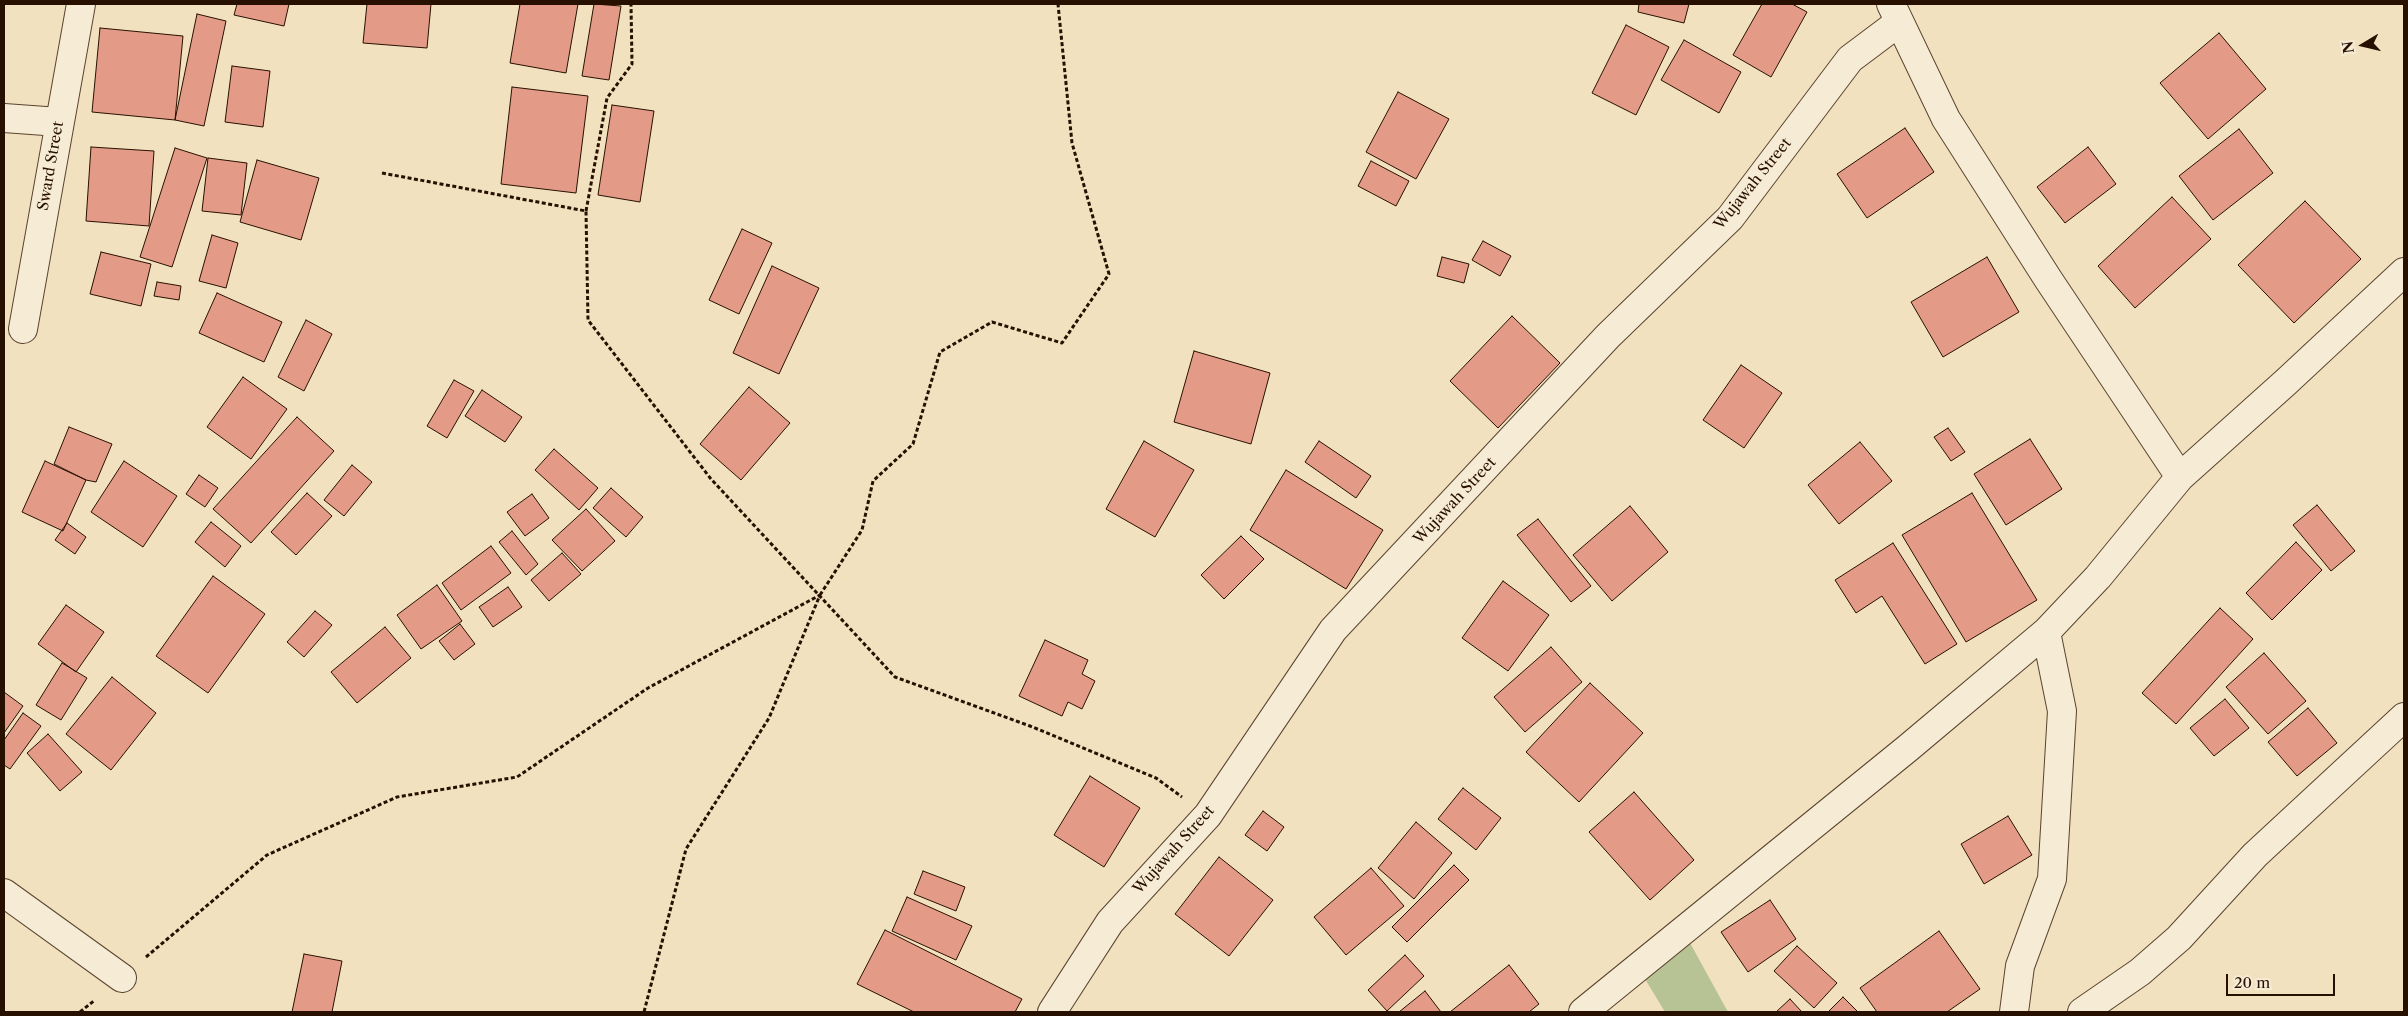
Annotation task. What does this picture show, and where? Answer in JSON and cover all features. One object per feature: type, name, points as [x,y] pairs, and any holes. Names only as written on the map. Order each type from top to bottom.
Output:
[{"type":"street","name":"Sward Street","points":[[23,329],[81,4]]},
{"type":"street","points":[[1895,13],[1946,119],[2048,279],[2180,477]]},
{"type":"street","name":"Wujawah Street","points":[[1052,1012],[1110,922],[1208,815],[1332,630],[1608,336],[1730,218],[1850,59],[1895,13]]},
{"type":"street","points":[[4,118],[59,122]]},
{"type":"street","points":[[1583,1012],[1886,766],[2046,632],[2098,577],[2180,477],[2293,376],[2404,272]]},
{"type":"street","points":[[2014,1012],[2020,966],[2052,879],[2062,711],[2046,632]]},
{"type":"street","points":[[2082,1012],[2140,972],[2179,938],[2255,855],[2404,717]]},
{"type":"street","points":[[4,893],[122,978]]},
{"type":"path","points":[[631,4],[632,64],[607,98],[586,211],[588,320],[711,479],[895,677],[1030,726],[1156,778],[1208,815]]},
{"type":"path","points":[[644,1012],[686,849],[769,718],[820,595],[862,530],[872,481],[914,444],[940,352],[992,322],[1062,343],[1109,274],[1072,143],[1058,4]]},
{"type":"path","points":[[382,173],[586,211]]},
{"type":"path","points":[[80,1012],[267,855],[397,797],[517,777],[648,688],[820,595]]},
{"type":"green space","points":[[1684,932],[1728,1012],[1665,1012],[1639,969]]},
{"type":"building","points":[[237,4],[289,4],[284,26],[234,15]]},
{"type":"building","points":[[367,4],[431,4],[427,48],[363,43]]},
{"type":"building","points":[[520,4],[578,4],[566,73],[510,63]]},
{"type":"building","points":[[594,4],[621,6],[609,80],[582,76]]},
{"type":"building","points":[[1639,4],[1689,4],[1684,23],[1638,12]]},
{"type":"building","points":[[1762,4],[1792,4],[1807,12],[1771,77],[1733,55]]},
{"type":"building","points":[[197,14],[226,21],[204,126],[175,120]]},
{"type":"building","points":[[1626,25],[1669,47],[1636,115],[1592,93]]},
{"type":"building","points":[[100,28],[183,36],[175,120],[92,112]]},
{"type":"building","points":[[2219,33],[2266,89],[2208,139],[2160,83]]},
{"type":"building","points":[[1684,40],[1741,72],[1719,113],[1661,80]]},
{"type":"building","points":[[232,66],[270,71],[263,127],[225,122]]},
{"type":"building","points":[[512,87],[588,96],[576,193],[501,184]]},
{"type":"building","points":[[1398,92],[1449,119],[1416,179],[1366,152]]},
{"type":"building","points":[[612,105],[654,111],[640,202],[598,195]]},
{"type":"building","points":[[1905,128],[1934,172],[1867,218],[1837,174]]},
{"type":"building","points":[[2239,129],[2273,173],[2213,220],[2179,176]]},
{"type":"building","points":[[91,147],[154,151],[149,226],[86,221]]},
{"type":"building","points":[[2088,147],[2116,184],[2065,223],[2037,187]]},
{"type":"building","points":[[175,148],[207,158],[172,267],[140,257]]},
{"type":"building","points":[[208,158],[247,163],[241,215],[202,211]]},
{"type":"building","points":[[257,160],[319,178],[301,240],[240,222]]},
{"type":"building","points":[[1371,161],[1409,181],[1396,206],[1358,186]]},
{"type":"building","points":[[2172,197],[2211,239],[2135,308],[2098,266]]},
{"type":"building","points":[[2305,201],[2361,259],[2294,323],[2238,265]]},
{"type":"building","points":[[742,229],[772,243],[739,314],[709,300]]},
{"type":"building","points":[[212,235],[238,243],[226,288],[199,281]]},
{"type":"building","points":[[1483,241],[1511,256],[1500,276],[1472,260]]},
{"type":"building","points":[[101,252],[151,264],[141,306],[90,294]]},
{"type":"building","points":[[1442,257],[1469,264],[1464,283],[1437,276]]},
{"type":"building","points":[[1987,257],[2019,312],[1943,357],[1911,302]]},
{"type":"building","points":[[772,266],[819,288],[779,374],[733,353]]},
{"type":"building","points":[[157,282],[181,286],[179,300],[154,296]]},
{"type":"building","points":[[217,293],[282,322],[264,362],[199,333]]},
{"type":"building","points":[[1512,316],[1560,363],[1498,428],[1450,381]]},
{"type":"building","points":[[306,320],[332,334],[304,391],[278,377]]},
{"type":"building","points":[[1194,351],[1270,373],[1251,444],[1174,422]]},
{"type":"building","points":[[1741,365],[1782,393],[1744,448],[1703,420]]},
{"type":"building","points":[[243,377],[287,409],[251,459],[207,427]]},
{"type":"building","points":[[454,380],[474,391],[447,438],[427,426]]},
{"type":"building","points":[[749,387],[790,423],[741,480],[700,444]]},
{"type":"building","points":[[482,390],[522,417],[505,442],[465,416]]},
{"type":"building","points":[[297,417],[334,451],[251,543],[213,509]]},
{"type":"building","points":[[69,427],[112,444],[96,482],[86,480],[54,464]]},
{"type":"building","points":[[1948,428],[1965,452],[1951,461],[1934,437]]},
{"type":"building","points":[[2030,439],[2062,489],[2006,525],[1974,474]]},
{"type":"building","points":[[1144,441],[1194,470],[1155,537],[1106,509]]},
{"type":"building","points":[[1319,441],[1371,476],[1356,498],[1305,462]]},
{"type":"building","points":[[1860,442],[1892,481],[1839,524],[1808,485]]},
{"type":"building","points":[[554,449],[598,488],[579,510],[535,470]]},
{"type":"building","points":[[45,461],[86,480],[63,531],[22,512]]},
{"type":"building","points":[[124,461],[177,496],[143,547],[91,512]]},
{"type":"building","points":[[352,465],[372,482],[344,516],[324,500]]},
{"type":"building","points":[[1286,470],[1383,530],[1346,589],[1250,530]]},
{"type":"building","points":[[199,475],[218,488],[205,507],[186,494]]},
{"type":"building","points":[[611,488],[643,517],[626,537],[593,508]]},
{"type":"building","points":[[307,493],[332,516],[296,555],[271,532]]},
{"type":"building","points":[[1972,493],[2037,600],[1966,642],[1902,535]]},
{"type":"building","points":[[532,494],[549,518],[525,536],[507,512]]},
{"type":"building","points":[[2317,505],[2355,551],[2331,571],[2293,525]]},
{"type":"building","points":[[1630,506],[1668,552],[1612,601],[1573,555]]},
{"type":"building","points":[[586,509],[615,541],[582,571],[552,540]]},
{"type":"building","points":[[1538,519],[1591,586],[1571,602],[1517,535]]},
{"type":"building","points":[[211,522],[241,546],[225,567],[195,542]]},
{"type":"building","points":[[67,523],[86,537],[75,554],[55,540]]},
{"type":"building","points":[[512,531],[538,564],[526,575],[499,542]]},
{"type":"building","points":[[1241,536],[1264,559],[1224,599],[1201,575]]},
{"type":"building","points":[[2296,542],[2322,570],[2272,620],[2246,593]]},
{"type":"building","points":[[1893,543],[1957,644],[1925,664],[1882,596],[1856,613],[1835,580]]},
{"type":"building","points":[[491,546],[511,573],[461,610],[442,583]]},
{"type":"building","points":[[562,553],[581,574],[549,601],[531,580]]},
{"type":"building","points":[[213,576],[265,614],[208,693],[156,656]]},
{"type":"building","points":[[1503,581],[1549,615],[1508,671],[1462,638]]},
{"type":"building","points":[[437,585],[462,621],[421,649],[397,615]]},
{"type":"building","points":[[508,587],[522,607],[493,627],[479,607]]},
{"type":"building","points":[[66,605],[104,632],[76,672],[38,644]]},
{"type":"building","points":[[2220,608],[2253,639],[2176,724],[2142,693]]},
{"type":"building","points":[[315,611],[332,625],[304,657],[287,642]]},
{"type":"building","points":[[460,624],[475,644],[454,660],[439,641]]},
{"type":"building","points":[[385,627],[411,658],[357,703],[331,672]]},
{"type":"building","points":[[1045,640],[1088,660],[1082,674],[1095,681],[1082,709],[1068,702],[1062,716],[1019,696]]},
{"type":"building","points":[[1551,647],[1582,682],[1525,732],[1494,697]]},
{"type":"building","points":[[2264,653],[2306,701],[2268,734],[2226,687]]},
{"type":"building","points":[[62,663],[87,678],[61,720],[36,705]]},
{"type":"building","points":[[112,677],[156,713],[111,770],[66,734]]},
{"type":"building","points":[[1590,683],[1643,733],[1579,802],[1526,752]]},
{"type":"building","points":[[4,692],[23,706],[4,733]]},
{"type":"building","points":[[2225,699],[2249,728],[2214,756],[2190,728]]},
{"type":"building","points":[[2308,708],[2337,743],[2297,776],[2268,742]]},
{"type":"building","points":[[23,713],[41,726],[10,769],[4,765],[4,740]]},
{"type":"building","points":[[48,734],[82,772],[60,791],[27,753]]},
{"type":"building","points":[[1090,776],[1140,808],[1104,867],[1054,835]]},
{"type":"building","points":[[1463,788],[1501,818],[1476,850],[1438,819]]},
{"type":"building","points":[[1634,792],[1694,860],[1650,900],[1589,832]]},
{"type":"building","points":[[1263,811],[1284,827],[1267,851],[1245,835]]},
{"type":"building","points":[[2008,816],[2032,855],[1984,884],[1961,844]]},
{"type":"building","points":[[1416,822],[1452,853],[1414,899],[1378,868]]},
{"type":"building","points":[[1219,857],[1273,900],[1229,956],[1175,914]]},
{"type":"building","points":[[1454,865],[1469,880],[1407,942],[1392,927]]},
{"type":"building","points":[[1371,868],[1404,906],[1346,955],[1314,917]]},
{"type":"building","points":[[923,871],[965,887],[956,911],[914,894]]},
{"type":"building","points":[[907,897],[972,926],[956,960],[892,931]]},
{"type":"building","points":[[1770,900],[1796,939],[1748,972],[1721,932]]},
{"type":"building","points":[[885,930],[1022,999],[1015,1012],[914,1012],[857,984]]},
{"type":"building","points":[[1939,931],[1980,989],[1947,1012],[1877,1012],[1860,988]]},
{"type":"building","points":[[1797,946],[1837,983],[1814,1008],[1774,971]]},
{"type":"building","points":[[304,954],[342,961],[332,1012],[292,1012]]},
{"type":"building","points":[[1405,955],[1424,976],[1387,1011],[1368,990]]},
{"type":"building","points":[[1509,965],[1539,1004],[1529,1012],[1450,1012]]},
{"type":"building","points":[[1425,991],[1441,1012],[1399,1012]]},
{"type":"building","points":[[1843,997],[1858,1012],[1828,1012]]},
{"type":"building","points":[[1790,999],[1802,1012],[1776,1012]]}]
